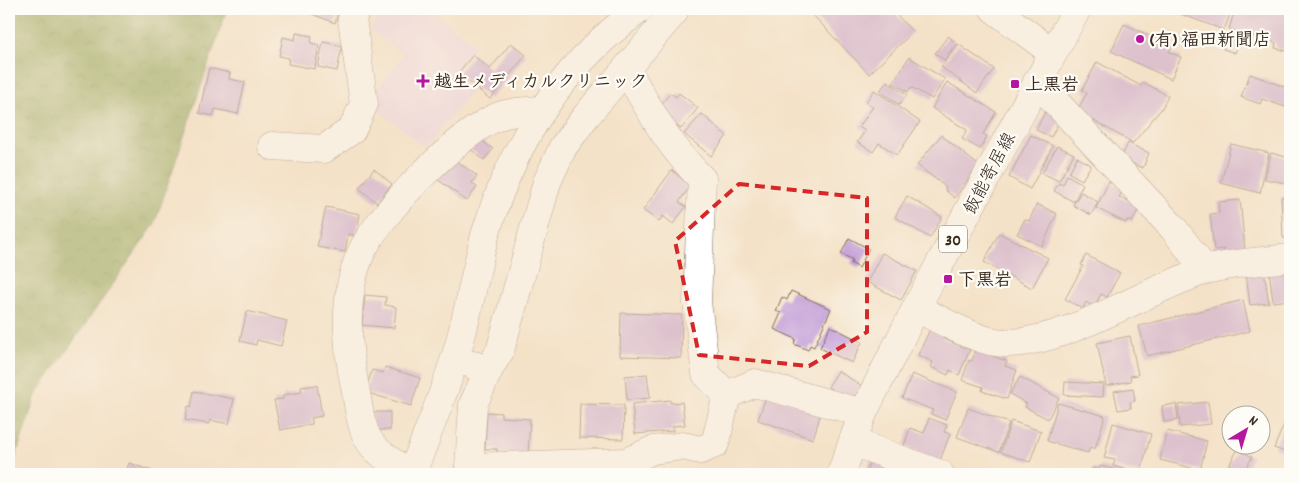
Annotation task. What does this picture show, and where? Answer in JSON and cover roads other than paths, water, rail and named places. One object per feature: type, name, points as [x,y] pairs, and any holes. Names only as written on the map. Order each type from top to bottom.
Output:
[{"type":"street","points":[[272,146],[324,149],[352,130],[364,104],[352,19],[356,9]]},
{"type":"street","points":[[671,9],[674,12],[586,116],[563,147],[547,182],[500,351],[489,369],[473,405],[470,471],[583,466],[630,468],[653,450],[682,446],[701,450],[715,444],[727,395]]},
{"type":"street","points":[[994,9],[1052,52]]},
{"type":"street","name":"飯能寄居線","points":[[841,474],[863,412],[916,308],[1052,52],[1077,9]]},
{"type":"street","points":[[540,110],[499,116],[464,138],[420,177],[382,218],[361,252],[353,278],[348,310],[350,364],[364,432],[374,447],[411,474],[454,360],[486,232],[506,177],[523,140],[540,110],[562,82],[628,12]]},
{"type":"street","points":[[626,70],[662,132],[683,161],[702,179],[697,302],[706,374],[727,395]]},
{"type":"street","points":[[1037,82],[1174,229],[1205,270]]},
{"type":"street","points":[[916,308],[978,336],[1002,343],[1022,342],[1061,332],[1205,270],[1290,258]]},
{"type":"street","points":[[454,360],[489,369]]},
{"type":"street","points":[[727,395],[755,383],[863,412]]},
{"type":"street","points":[[852,442],[940,474]]},
{"type":"place","name":"(有) 福田新聞店","points":[[1140,39]]},
{"type":"place","name":"越生メディカルクリニック","points":[[423,81]]},
{"type":"place","name":"上黒岩","points":[[1015,84]]},
{"type":"place","name":"下黒岩","points":[[948,279]]}]
